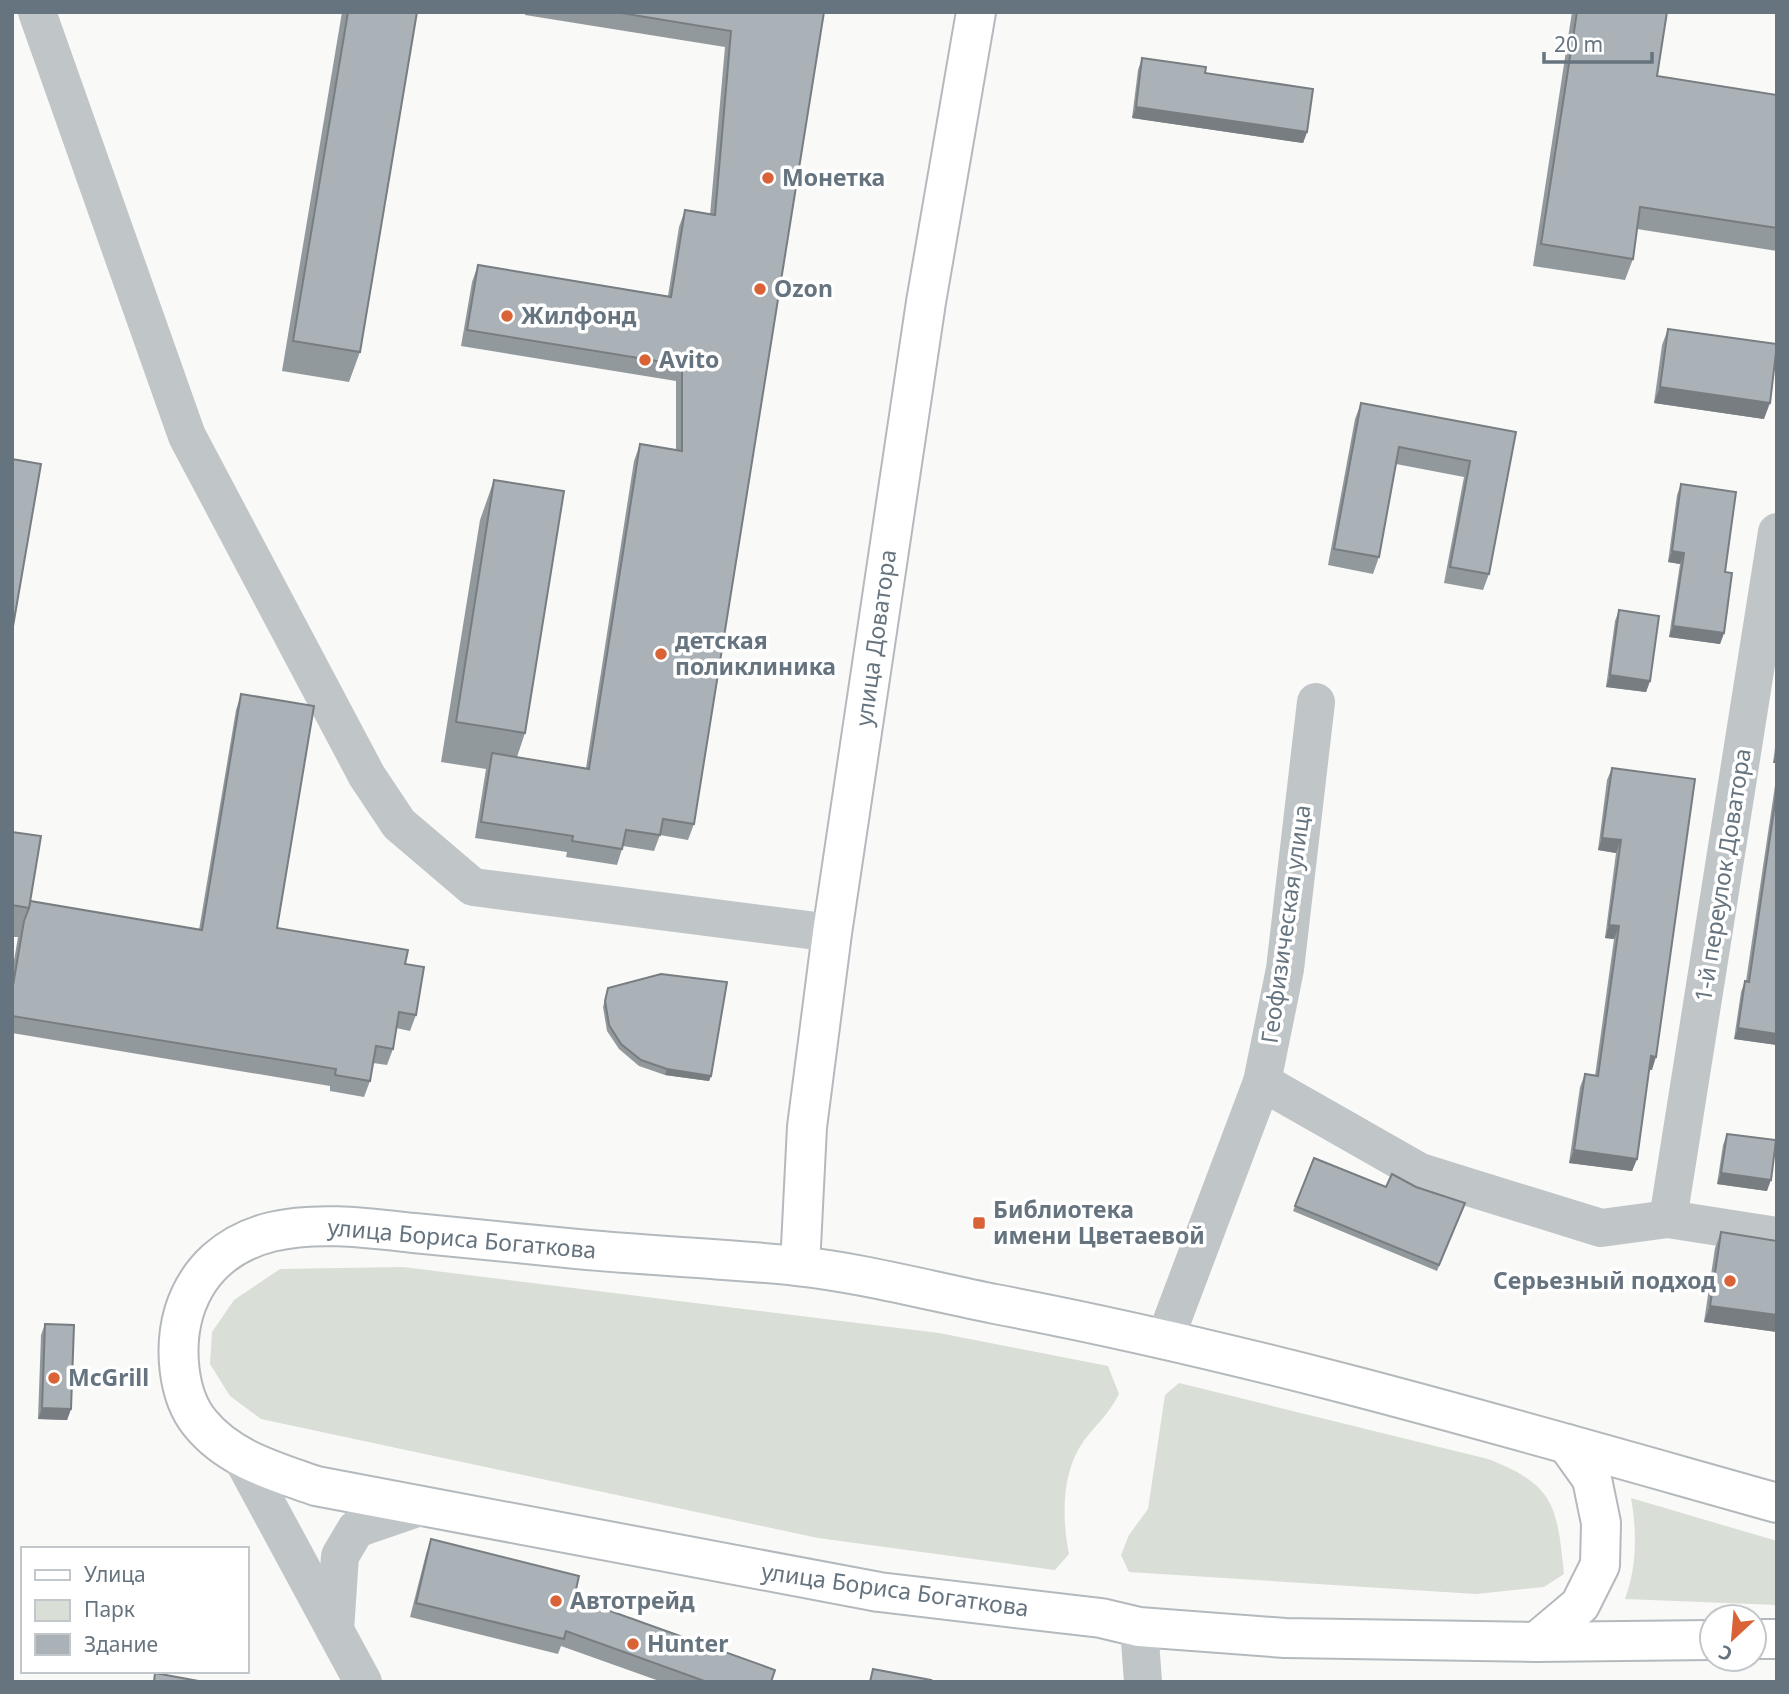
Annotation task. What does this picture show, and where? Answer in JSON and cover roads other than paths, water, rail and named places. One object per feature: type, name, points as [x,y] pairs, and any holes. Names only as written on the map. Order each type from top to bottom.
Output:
[{"type":"main road","name":"улица Доватора","points":[[800,1266],[807,1127],[832,933],[926,302],[976,12]]},
{"type":"main road","name":"улица Бориса Богаткова","points":[[1698,1640],[1535,1642],[1285,1638],[1139,1627],[1101,1618],[879,1592],[316,1486],[243,1460],[198,1422],[183,1386],[177,1349],[182,1318],[191,1292],[212,1262],[237,1243],[271,1232],[326,1227],[640,1256],[800,1266],[1165,1339],[1361,1386],[1777,1503]]},
{"type":"main road","points":[[1535,1642],[1580,1605],[1600,1565],[1601,1523],[1592,1479],[1567,1444]]},
{"type":"street","points":[[37,12],[187,436],[368,776],[399,824],[473,887],[832,933]]},
{"type":"street","name":"1-й переулок Доватора","points":[[1668,1219],[1777,532]]},
{"type":"street","name":"Геофизическая улица","points":[[1165,1339],[1262,1082],[1285,969],[1316,702]]},
{"type":"street","points":[[1262,1082],[1420,1172],[1601,1228],[1668,1219],[1777,1236]]},
{"type":"street","points":[[243,1460],[363,1682]]},
{"type":"street","points":[[335,1630],[340,1556],[356,1529],[419,1507]]},
{"type":"street","points":[[1139,1627],[1143,1682]]},
{"type":"place","name":"Монетка","points":[[768,178]]},
{"type":"place","name":"Ozon","points":[[760,289]]},
{"type":"place","name":"Жилфонд","points":[[507,316]]},
{"type":"place","name":"Avito","points":[[645,360]]},
{"type":"place","name":"детская поликлиника","points":[[661,654]]},
{"type":"place","name":"Библиотека имени Цветаевой","points":[[979,1223]]},
{"type":"place","name":"Серьезный подход","points":[[1730,1281]]},
{"type":"place","name":"McGrill","points":[[54,1378]]},
{"type":"place","name":"Автотрейд","points":[[556,1601]]},
{"type":"place","name":"Hunter","points":[[633,1644]]}]
